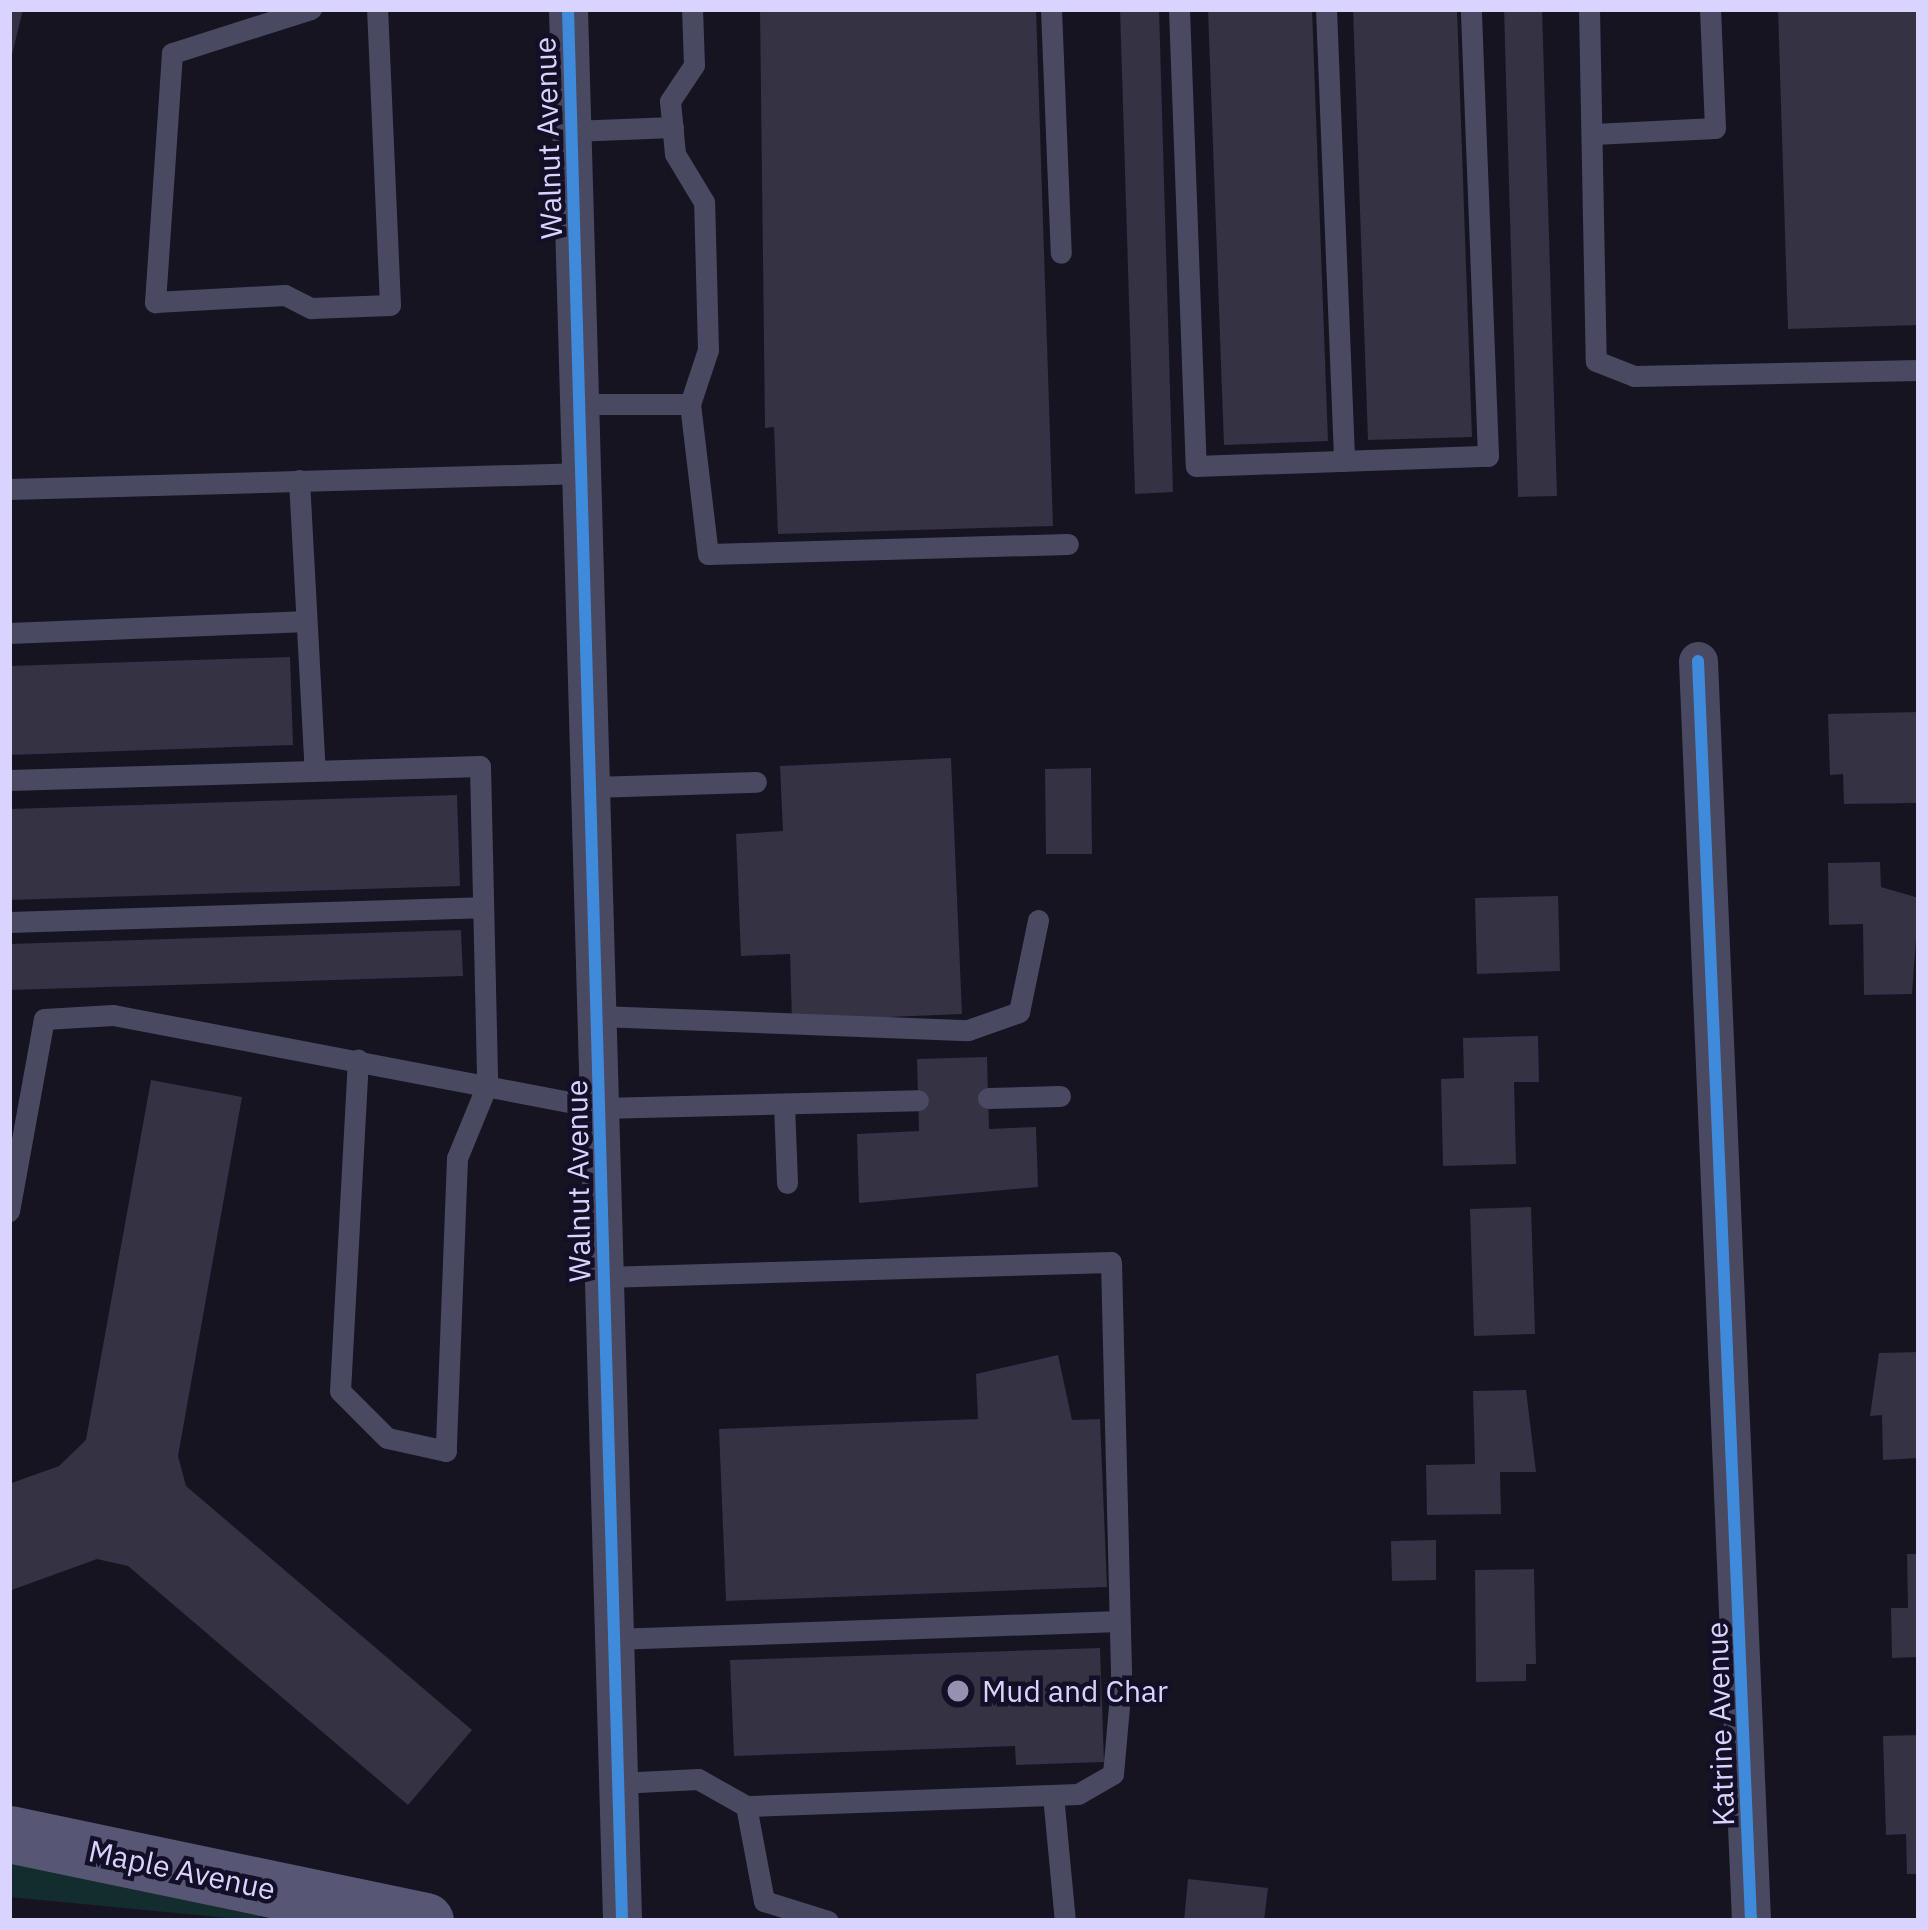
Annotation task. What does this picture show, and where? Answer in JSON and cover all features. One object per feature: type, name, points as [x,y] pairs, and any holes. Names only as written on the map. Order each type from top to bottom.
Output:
[{"type":"main road","name":"Maple Avenue","points":[[9,1834],[425,1921]]},
{"type":"street","name":"Walnut Avenue","points":[[568,9],[585,472],[622,1921]]},
{"type":"street","name":"Katrine Avenue","points":[[1698,662],[1751,1921]]},
{"type":"lane","points":[[311,9],[172,53],[155,302],[285,295],[310,308],[390,305],[377,9]]},
{"type":"lane","points":[[692,9],[694,65],[670,101],[675,154],[704,202],[707,350],[690,404],[707,554],[1068,544]]},
{"type":"lane","points":[[1051,9],[1061,253]]},
{"type":"lane","points":[[1179,9],[1196,466],[1488,456],[1471,9]]},
{"type":"lane","points":[[1326,9],[1344,461]]},
{"type":"lane","points":[[1589,9],[1595,361],[1634,376],[1919,370]]},
{"type":"lane","points":[[1594,134],[1715,128],[1710,9]]},
{"type":"lane","points":[[572,130],[673,127]]},
{"type":"lane","points":[[583,404],[690,404]]},
{"type":"lane","points":[[9,489],[585,472]]},
{"type":"lane","points":[[299,480],[315,771]]},
{"type":"lane","points":[[9,633],[305,621]]},
{"type":"lane","points":[[9,780],[480,766],[487,1085],[457,1158],[446,1451],[387,1438],[340,1391],[358,1059]]},
{"type":"lane","points":[[593,787],[756,782]]},
{"type":"lane","points":[[9,922],[481,907]]},
{"type":"lane","points":[[599,1016],[968,1030],[1019,1012],[1038,920]]},
{"type":"lane","points":[[9,1211],[44,1019],[113,1015],[601,1108],[918,1100]]},
{"type":"lane","points":[[988,1098],[1060,1096]]},
{"type":"lane","points":[[784,1104],[787,1183]]},
{"type":"lane","points":[[604,1277],[1111,1262],[1119,1621],[1113,1774],[1054,1795],[746,1807],[698,1779],[618,1783]]},
{"type":"lane","points":[[614,1639],[1119,1621]]},
{"type":"lane","points":[[1054,1795],[1065,1921]]},
{"type":"lane","points":[[746,1807],[764,1901],[828,1921]]},
{"type":"green space","points":[[9,1858],[261,1910],[259,1921],[9,1897]]},
{"type":"building","points":[[9,9],[23,9],[11,59],[9,59]]},
{"type":"building","points":[[760,9],[1036,9],[1053,526],[778,534],[774,427],[765,428]]},
{"type":"building","points":[[1120,9],[1159,9],[1173,492],[1135,494]]},
{"type":"building","points":[[1208,9],[1312,9],[1328,441],[1224,445]]},
{"type":"building","points":[[1353,9],[1457,9],[1472,437],[1368,440]]},
{"type":"building","points":[[1504,9],[1542,9],[1557,496],[1518,497]]},
{"type":"building","points":[[1778,9],[1919,9],[1919,325],[1788,329]]},
{"type":"building","points":[[290,657],[293,745],[9,755],[9,666]]},
{"type":"building","points":[[1919,712],[1916,803],[1844,804],[1843,774],[1830,775],[1828,714]]},
{"type":"building","points":[[951,758],[962,1014],[792,1021],[790,954],[741,956],[736,834],[783,831],[780,766]]},
{"type":"building","points":[[1091,768],[1092,854],[1046,854],[1045,769]]},
{"type":"building","points":[[457,795],[460,886],[9,900],[9,809]]},
{"type":"building","points":[[1880,862],[1881,887],[1919,898],[1912,994],[1864,995],[1863,924],[1829,925],[1828,863]]},
{"type":"building","points":[[1558,896],[1560,971],[1477,974],[1475,898]]},
{"type":"building","points":[[461,930],[463,976],[9,990],[9,944]]},
{"type":"building","points":[[1538,1036],[1539,1082],[1514,1082],[1516,1164],[1443,1166],[1441,1079],[1464,1078],[1463,1038]]},
{"type":"building","points":[[987,1057],[989,1129],[1036,1127],[1038,1187],[859,1203],[857,1134],[919,1131],[917,1059]]},
{"type":"building","points":[[151,1080],[242,1097],[178,1456],[186,1486],[472,1730],[408,1805],[128,1566],[97,1559],[9,1591],[9,1484],[59,1466],[86,1440]]},
{"type":"building","points":[[1531,1207],[1535,1334],[1474,1336],[1470,1209]]},
{"type":"building","points":[[1919,1352],[1919,1458],[1883,1460],[1882,1415],[1870,1416],[1879,1353]]},
{"type":"building","points":[[1058,1355],[1072,1420],[1100,1419],[1107,1587],[726,1601],[719,1429],[978,1419],[976,1374]]},
{"type":"building","points":[[1526,1390],[1536,1472],[1500,1472],[1501,1514],[1427,1515],[1426,1465],[1475,1464],[1473,1391]]},
{"type":"building","points":[[1436,1540],[1436,1580],[1392,1581],[1391,1541]]},
{"type":"building","points":[[1907,1554],[1919,1554],[1919,1657],[1892,1658],[1891,1608],[1908,1608]]},
{"type":"building","points":[[1534,1569],[1536,1664],[1526,1664],[1526,1681],[1476,1682],[1475,1570]]},
{"type":"building","points":[[1100,1648],[1104,1762],[1016,1765],[1015,1746],[734,1756],[730,1660]]},
{"type":"building","points":[[1919,1735],[1919,1874],[1907,1874],[1906,1834],[1886,1835],[1883,1736]]},
{"type":"building","points":[[1188,1879],[1268,1888],[1264,1921],[1184,1921]]},
{"type":"cycle path","points":[[568,9],[622,1921]]},
{"type":"cycle path","points":[[1698,661],[1751,1921]]},
{"type":"place","name":"Mud and Char","points":[[958,1691]]}]
